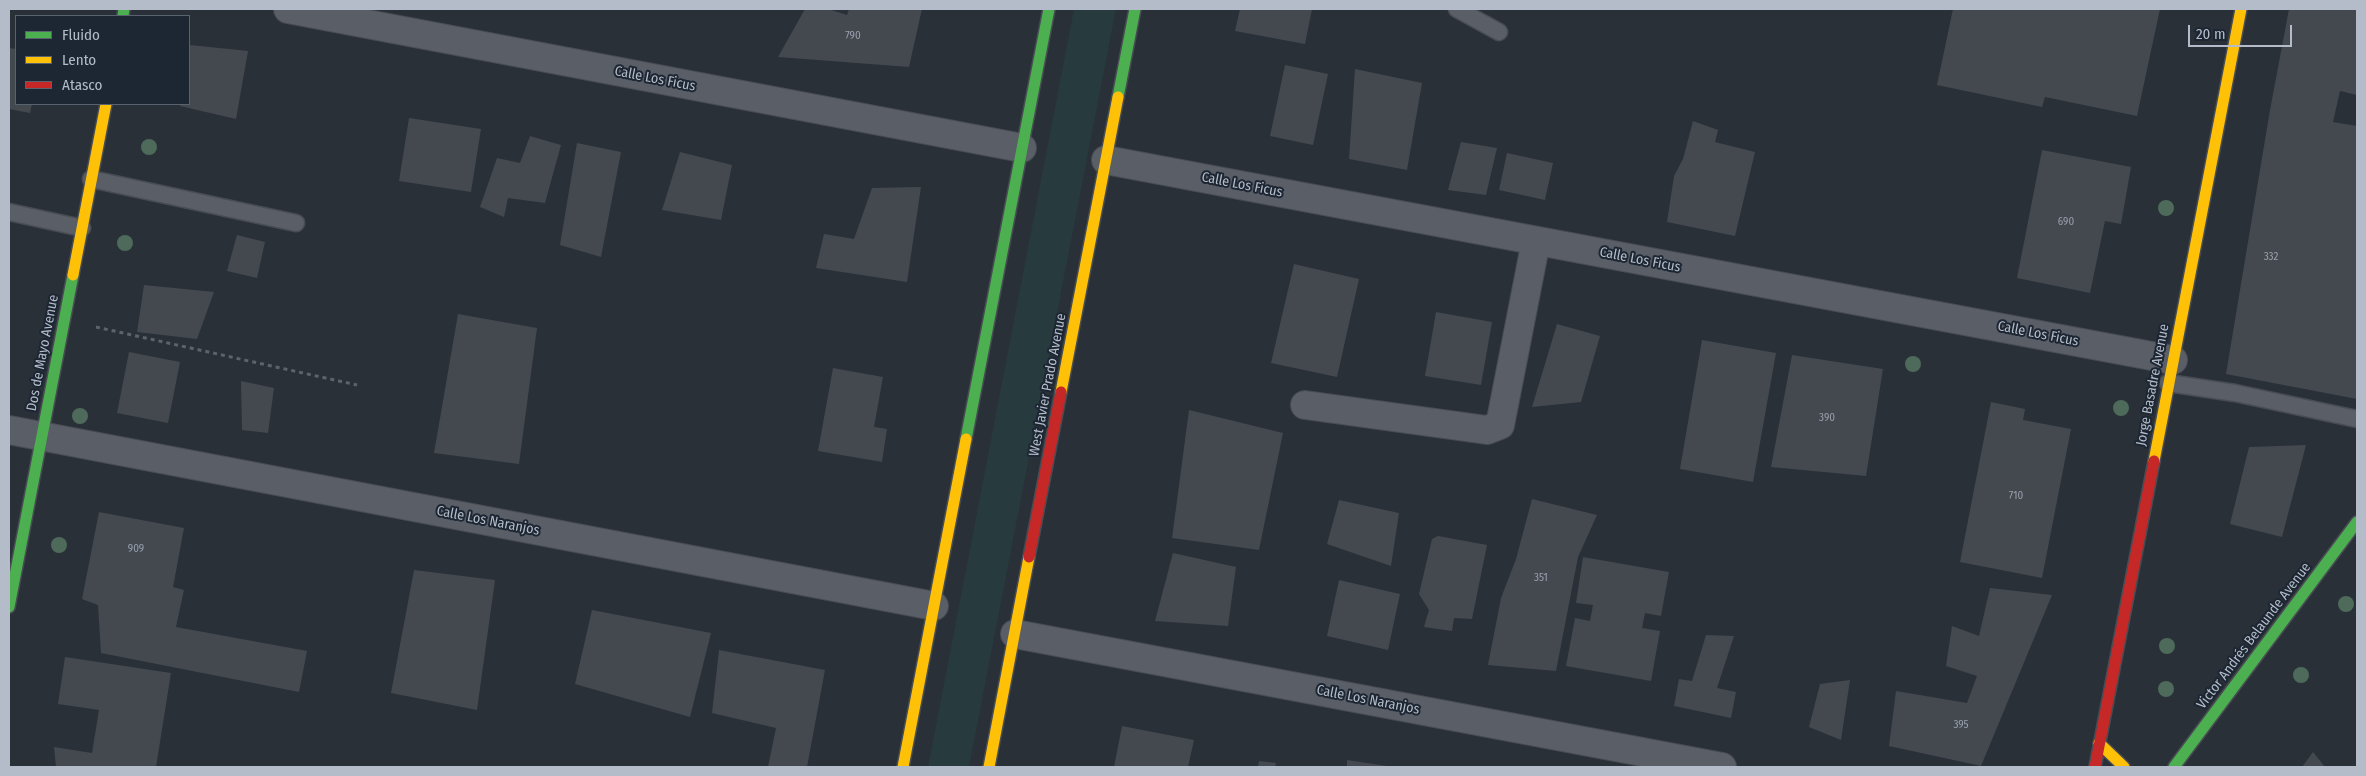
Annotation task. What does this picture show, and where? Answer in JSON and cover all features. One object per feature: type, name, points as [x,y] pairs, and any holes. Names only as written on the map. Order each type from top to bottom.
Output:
[{"type":"street","name":"Calle Los Ficus","points":[[288,9],[1022,148]]},
{"type":"street","points":[[903,767],[1049,9]]},
{"type":"street","name":"West Javier Prado Avenue","points":[[989,767],[1135,9]]},
{"type":"street","name":"Jorge Basadre Avenue","points":[[2095,767],[2241,9]]},
{"type":"street","name":"Dos de Mayo Avenue","points":[[9,607],[106,105]]},
{"type":"street","name":"Calle Los Ficus","points":[[1106,160],[1536,240],[2171,371]]},
{"type":"street","points":[[1305,405],[1487,430],[1500,425],[1536,240]]},
{"type":"street","name":"Calle Los Naranjos","points":[[9,430],[934,606]]},
{"type":"street","name":"Victor Andrés Belaunde Avenue","points":[[2174,767],[2355,528]]},
{"type":"street","name":"Calle Los Naranjos","points":[[1015,634],[1722,767]]},
{"type":"street","points":[[2099,743],[2124,767]]},
{"type":"lane","points":[[1457,9],[1499,32]]},
{"type":"lane","points":[[91,178],[296,223]]},
{"type":"lane","points":[[9,212],[82,228]]},
{"type":"lane","points":[[2171,371],[2234,393],[2357,419]]},
{"type":"path","points":[[64,319],[356,385]]},
{"type":"green space","points":[[1074,9],[1116,9],[969,767],[928,767]]},
{"type":"building","points":[[805,9],[828,9],[847,15],[849,9],[922,9],[909,67],[778,57]]},
{"type":"building","points":[[1240,9],[1312,9],[1305,44],[1235,31]]},
{"type":"building","points":[[1953,9],[2160,9],[2137,116],[2045,97],[2042,107],[1937,85]]},
{"type":"building","points":[[2289,9],[2357,9],[2357,95],[2340,91],[2333,122],[2357,126],[2357,399],[2226,374],[2270,110]]},
{"type":"building","points":[[190,45],[248,51],[236,119],[180,106],[190,105]]},
{"type":"building","points":[[9,48],[15,49],[15,105],[32,105],[30,113],[9,109]]},
{"type":"building","points":[[1285,65],[1328,74],[1313,145],[1270,136]]},
{"type":"building","points":[[1355,69],[1422,83],[1407,170],[1349,159]]},
{"type":"building","points":[[409,118],[481,129],[471,192],[399,181]]},
{"type":"building","points":[[1693,121],[1718,130],[1715,142],[1755,152],[1735,236],[1667,222],[1674,176],[1683,159]]},
{"type":"building","points":[[530,136],[561,145],[545,203],[508,198],[504,217],[480,207],[497,158],[520,163]]},
{"type":"building","points":[[1461,142],[1497,148],[1486,195],[1448,190]]},
{"type":"building","points":[[577,143],[621,152],[601,257],[560,245]]},
{"type":"building","points":[[2042,150],[2131,167],[2121,224],[2105,221],[2090,293],[2017,278]]},
{"type":"building","points":[[680,152],[732,165],[721,220],[662,210]]},
{"type":"building","points":[[1507,153],[1553,163],[1545,200],[1499,190]]},
{"type":"building","points":[[921,187],[907,282],[816,268],[824,234],[854,239],[872,188]]},
{"type":"building","points":[[237,235],[265,242],[257,278],[227,271]]},
{"type":"building","points":[[1294,264],[1359,279],[1337,377],[1271,363]]},
{"type":"building","points":[[144,285],[214,292],[197,339],[137,332]]},
{"type":"building","points":[[1436,312],[1492,322],[1481,385],[1425,376]]},
{"type":"building","points":[[458,314],[537,328],[519,464],[434,453]]},
{"type":"building","points":[[1557,324],[1600,336],[1581,402],[1532,407]]},
{"type":"building","points":[[1702,340],[1776,353],[1753,482],[1680,469]]},
{"type":"building","points":[[129,352],[180,362],[168,423],[117,413]]},
{"type":"building","points":[[1792,355],[1883,369],[1866,476],[1771,467]]},
{"type":"building","points":[[833,368],[883,377],[874,427],[887,429],[882,462],[818,451]]},
{"type":"building","points":[[241,381],[274,388],[268,433],[242,430]]},
{"type":"building","points":[[1991,402],[2025,409],[2023,420],[2071,429],[2042,578],[1960,562]]},
{"type":"building","points":[[1189,410],[1283,433],[1259,550],[1172,538]]},
{"type":"building","points":[[2306,445],[2282,537],[2230,524],[2249,447]]},
{"type":"building","points":[[1532,499],[1597,515],[1578,557],[1556,671],[1488,665],[1501,598],[1516,559]]},
{"type":"building","points":[[1339,500],[1399,513],[1391,566],[1327,544]]},
{"type":"building","points":[[99,512],[184,528],[173,587],[184,590],[176,627],[307,651],[299,692],[101,653],[98,605],[82,599]]},
{"type":"building","points":[[1438,536],[1487,545],[1472,619],[1454,618],[1452,631],[1424,627],[1429,610],[1419,594],[1432,539]]},
{"type":"building","points":[[1173,553],[1236,567],[1228,626],[1155,621]]},
{"type":"building","points":[[1583,557],[1669,572],[1661,616],[1645,613],[1642,628],[1660,631],[1651,681],[1566,666],[1575,618],[1590,621],[1593,605],[1576,603]]},
{"type":"building","points":[[414,570],[495,580],[477,710],[391,693]]},
{"type":"building","points":[[1339,580],[1400,594],[1388,650],[1327,636]]},
{"type":"building","points":[[1990,588],[2052,595],[1981,766],[1889,746],[1896,691],[1967,703],[1977,676],[1946,666],[1952,626],[1979,636]]},
{"type":"building","points":[[592,610],[711,633],[690,717],[575,684]]},
{"type":"building","points":[[1706,635],[1734,636],[1717,688],[1736,692],[1731,718],[1674,706],[1679,679],[1692,681]]},
{"type":"building","points":[[719,650],[825,670],[807,767],[768,767],[776,728],[712,713]]},
{"type":"building","points":[[65,657],[171,673],[156,767],[56,767],[54,747],[92,753],[99,710],[58,704]]},
{"type":"building","points":[[1850,680],[1841,740],[1809,727],[1820,684]]},
{"type":"building","points":[[1122,726],[1194,740],[1188,767],[1114,767]]},
{"type":"building","points":[[2313,752],[2325,767],[2302,767]]},
{"type":"building","points":[[1347,760],[1387,766],[1387,767],[1347,767]]},
{"type":"building","points":[[1259,761],[1276,763],[1275,767],[1258,767]]},
{"type":"traffic: fast","points":[[123,15],[124,9]]},
{"type":"traffic: fast","points":[[966,439],[1049,9]]},
{"type":"traffic: fast","points":[[1118,97],[1135,9]]},
{"type":"traffic: fast","points":[[9,607],[73,275]]},
{"type":"traffic: fast","points":[[2174,767],[2357,522]]},
{"type":"traffic: slow","points":[[2154,461],[2241,9]]},
{"type":"traffic: slow","points":[[1061,392],[1118,97]]},
{"type":"traffic: slow","points":[[73,275],[106,105]]},
{"type":"traffic: slow","points":[[903,767],[966,439]]},
{"type":"traffic: slow","points":[[989,767],[1029,557]]},
{"type":"traffic: slow","points":[[2099,743],[2124,767]]},
{"type":"traffic: jam","points":[[1029,557],[1061,392]]},
{"type":"traffic: jam","points":[[2095,767],[2154,461]]}]
